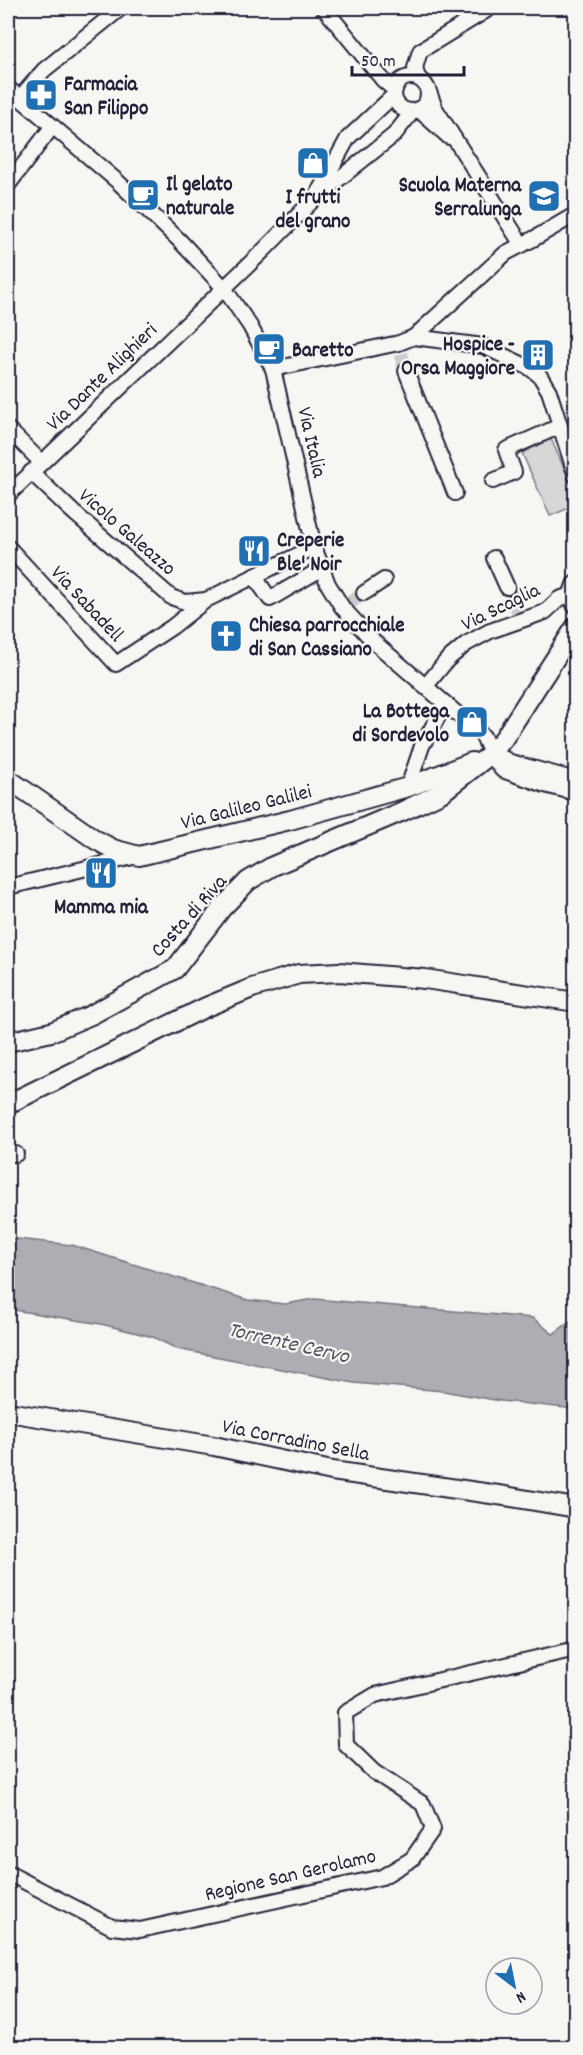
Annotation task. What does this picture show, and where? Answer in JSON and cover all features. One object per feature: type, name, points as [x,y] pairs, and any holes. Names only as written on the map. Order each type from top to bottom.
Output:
[{"type":"street","points":[[19,99],[44,70],[104,12],[120,8]]},
{"type":"street","points":[[324,8],[395,92],[398,105],[415,110],[460,146]]},
{"type":"street","points":[[490,8],[420,51],[415,68],[435,108],[522,245]]},
{"type":"street","points":[[315,198],[348,138],[395,92],[404,79],[408,77],[423,83]]},
{"type":"street","points":[[394,135],[415,110],[426,103],[428,99],[423,83]]},
{"type":"street","name":"Via Italia","points":[[8,88],[117,181],[179,240],[224,288],[250,326],[273,369],[321,569],[374,642],[483,736],[502,770],[576,793]]},
{"type":"street","points":[[315,198],[394,135],[417,125],[435,126]]},
{"type":"street","points":[[8,185],[52,127]]},
{"type":"street","name":"Via Dante Alighieri","points":[[8,495],[315,198]]},
{"type":"street","points":[[273,369],[400,348],[506,253],[576,214]]},
{"type":"street","points":[[414,337],[483,346],[530,368],[546,382],[576,476]]},
{"type":"street","points":[[406,371],[455,493]]},
{"type":"street","points":[[493,481],[514,472],[506,450],[560,426]]},
{"type":"street","name":"Vicolo Galeazzo","points":[[8,429],[64,504],[171,597],[185,602],[206,600]]},
{"type":"street","name":"Via Sabadell","points":[[8,547],[116,664],[172,627],[206,600]]},
{"type":"street","points":[[206,600],[314,547]]},
{"type":"street","points":[[494,558],[507,587]]},
{"type":"street","points":[[254,576],[270,599],[321,569]]},
{"type":"street","points":[[364,593],[384,580]]},
{"type":"street","name":"Via Scaglia","points":[[425,687],[447,660],[466,644],[521,617],[545,612],[559,599],[575,594]]},
{"type":"street","name":"Costa di Riva","points":[[8,1042],[51,1032],[91,1015],[175,969],[222,908],[248,881],[273,866],[441,793],[491,754],[504,738],[576,626]]},
{"type":"street","points":[[408,787],[422,746],[445,704]]},
{"type":"street","points":[[491,754],[510,764],[576,782]]},
{"type":"street","name":"Via Galileo Galilei","points":[[8,887],[290,820],[408,787],[491,754]]},
{"type":"street","points":[[8,779],[96,840],[114,849],[139,856]]},
{"type":"street","points":[[8,1104],[206,1007],[252,988],[299,974],[339,972],[425,979],[576,1002]]},
{"type":"street","name":"Via Corradino Sella","points":[[8,1412],[214,1446],[332,1471],[576,1508]]},
{"type":"street","name":"Regione San Gerolamo","points":[[8,1874],[111,1927],[140,1930],[382,1877],[412,1859],[433,1829],[423,1804],[374,1772],[346,1745],[345,1713],[375,1695],[576,1649]]},
{"type":"shaded area","points":[[551,439],[575,493],[576,505],[550,516],[522,453]]},
{"type":"water","name":"Torrente Cervo","points":[[8,1238],[72,1245],[248,1300],[285,1304],[314,1299],[533,1318],[553,1334],[575,1318],[575,1409],[501,1401],[443,1391],[354,1383],[177,1349],[153,1337],[101,1324],[8,1309]]},
{"type":"tunnel","points":[[401,354],[406,371]]},
{"type":"tunnel","points":[[507,587],[520,615]]},
{"type":"tunnel","points":[[348,604],[364,593]]},
{"type":"place","name":"Farmacia San Filippo","points":[[41,95]]},
{"type":"place","name":"I frutti del grano","points":[[313,163]]},
{"type":"place","name":"Il gelato naturale","points":[[143,195]]},
{"type":"place","name":"Scuola Materna Serralunga","points":[[544,196]]},
{"type":"place","name":"Baretto","points":[[269,349]]},
{"type":"place","name":"Hospice - Orsa Maggiore","points":[[538,355]]},
{"type":"place","name":"Creperie Ble' Noir","points":[[254,551]]},
{"type":"place","name":"Chiesa parrocchiale di San Cassiano","points":[[226,636]]},
{"type":"place","name":"La Bottega di Sordevolo","points":[[472,722]]},
{"type":"place","name":"Mamma mia","points":[[101,873]]}]
